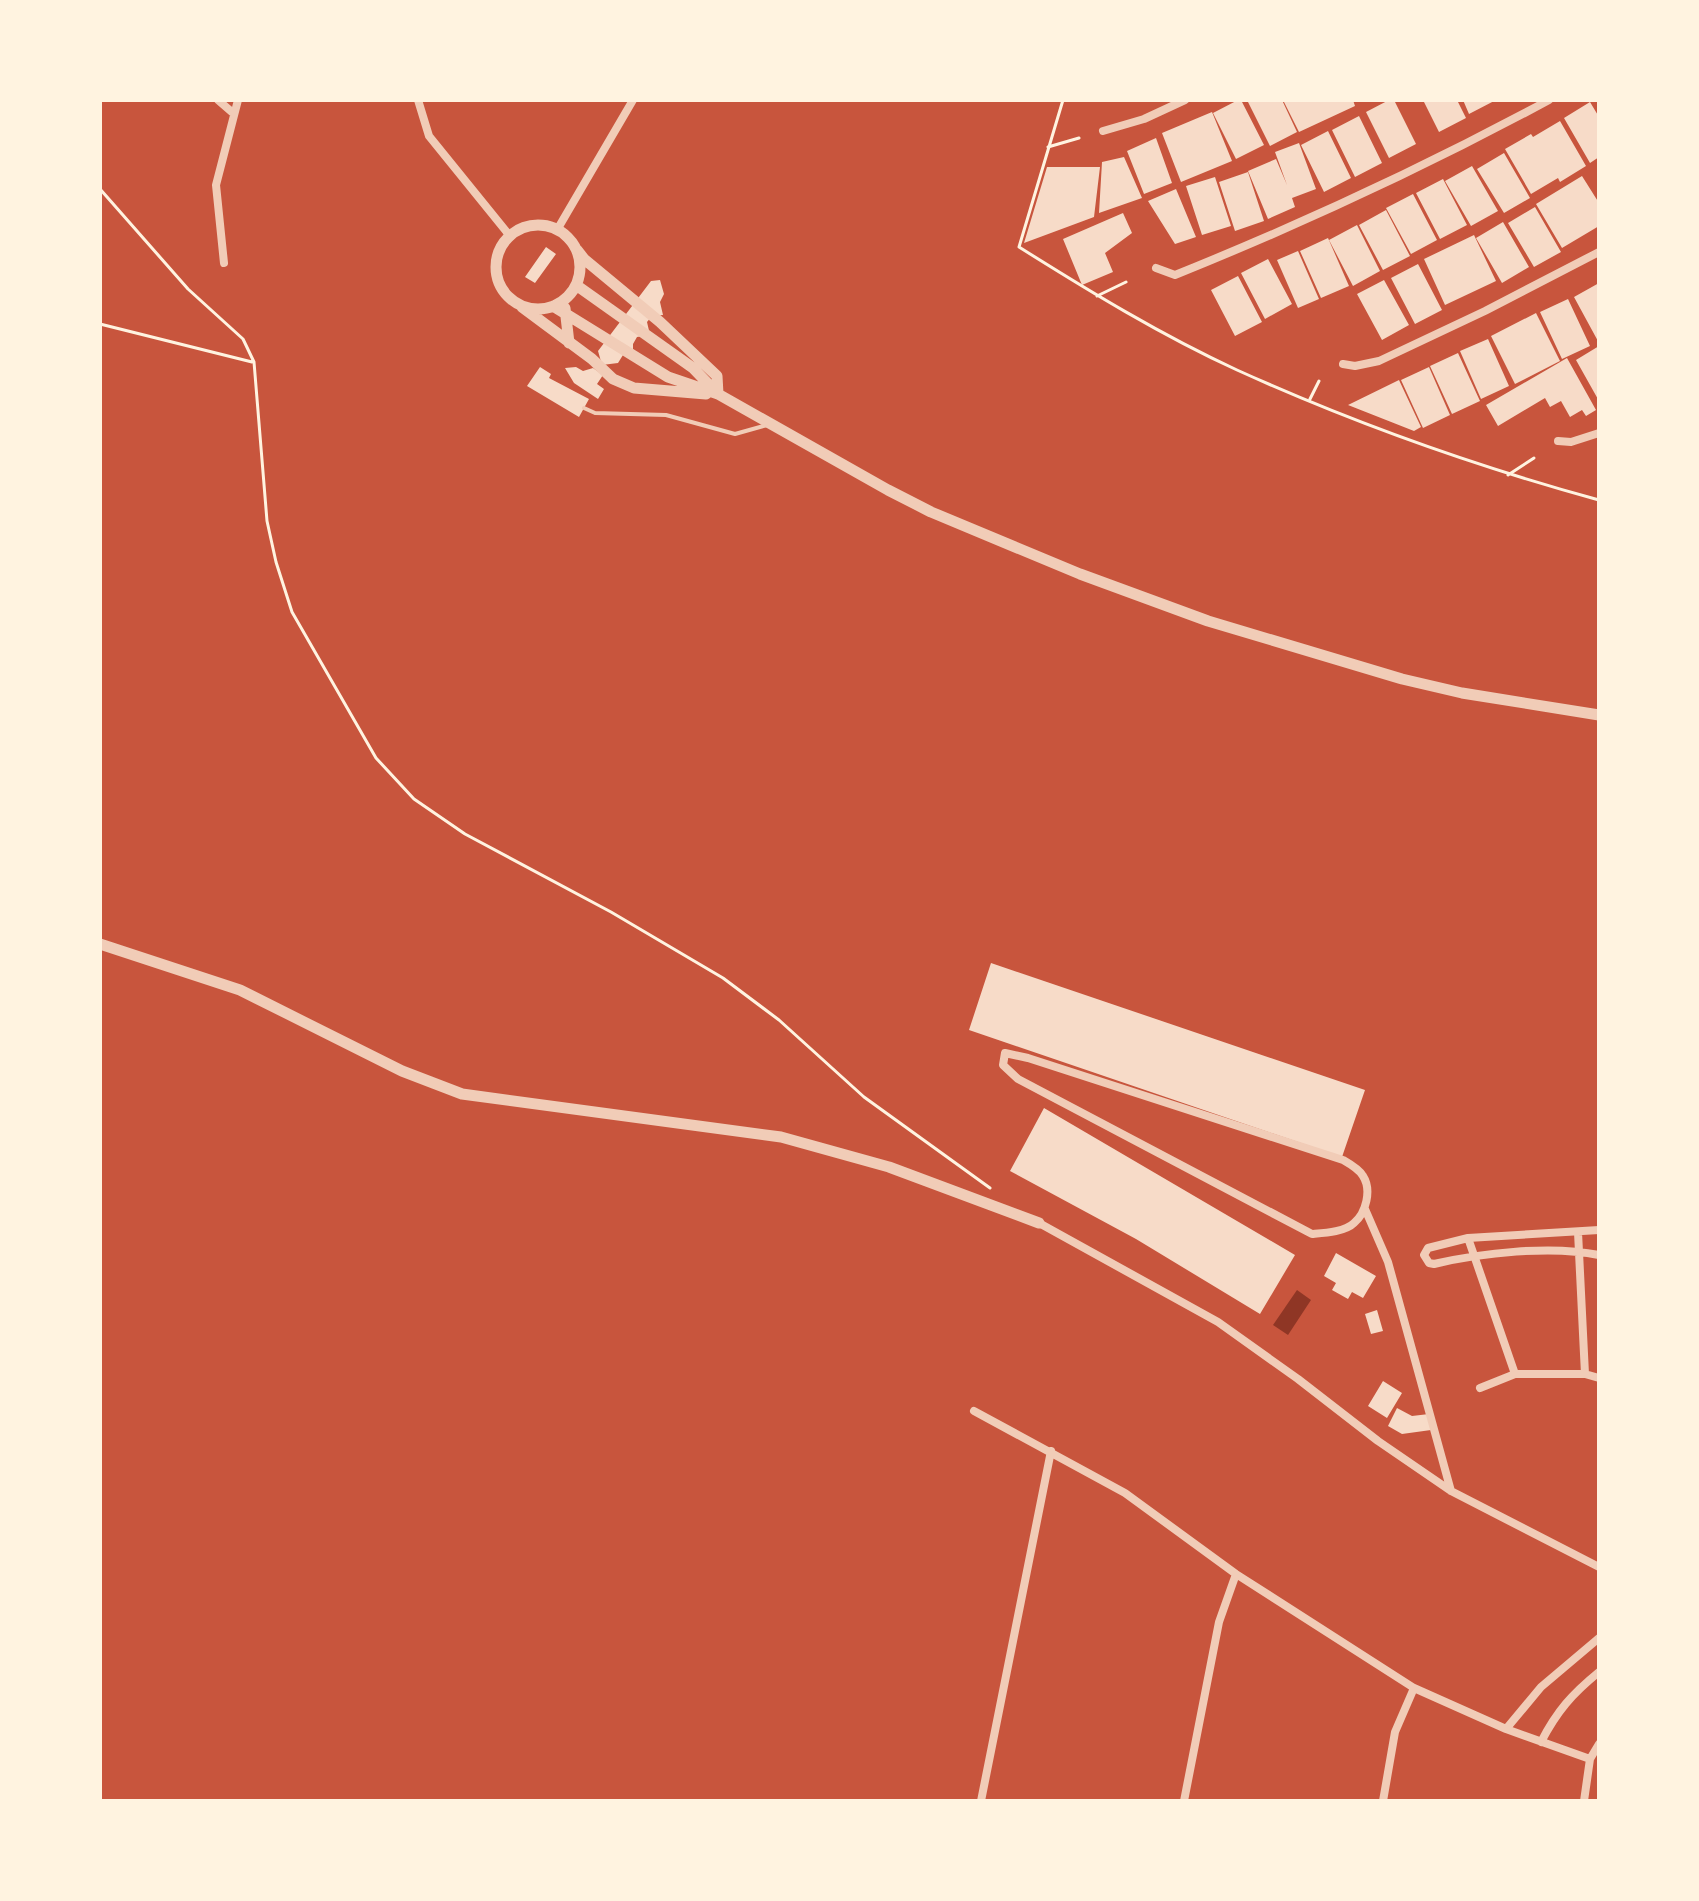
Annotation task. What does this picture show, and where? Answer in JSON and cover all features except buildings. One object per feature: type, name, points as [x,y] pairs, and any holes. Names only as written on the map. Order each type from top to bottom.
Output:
[{"type":"street","points":[[218,100],[233,113]]},
{"type":"street","points":[[224,263],[216,185],[238,100]]},
{"type":"street","points":[[418,100],[429,136],[510,236]]},
{"type":"street","points":[[557,230],[633,100]]},
{"type":"street","points":[[1103,131],[1144,119],[1185,100]]},
{"type":"street","points":[[1156,268],[1175,275],[1292,227],[1414,170],[1549,100]]},
{"type":"street","points":[[533,225],[557,230],[584,259],[660,322],[717,376],[718,394],[660,392],[634,388],[613,379],[508,297],[496,273],[496,259],[501,246],[510,236],[533,225]]},
{"type":"street","points":[[569,343],[565,305],[576,285],[579,269],[574,247]]},
{"type":"street","points":[[1343,364],[1355,366],[1379,361],[1599,252]]},
{"type":"street","points":[[576,285],[693,368],[718,394]]},
{"type":"street","points":[[519,305],[542,309],[565,305],[668,377],[718,394],[931,512],[1165,607],[1402,679],[1476,695],[1599,715]]},
{"type":"street","points":[[660,392],[668,377],[679,368],[693,368]]},
{"type":"street","points":[[1558,441],[1571,442],[1599,433]]},
{"type":"street","points":[[100,944],[240,990],[402,1071],[462,1094],[781,1137],[889,1167],[1039,1223],[1218,1322],[1451,1491],[1599,1567]]},
{"type":"street","points":[[1365,1209],[1353,1225],[1312,1234],[1018,1079],[1003,1065],[1005,1053],[1343,1160],[1364,1176],[1367,1188],[1365,1209],[1388,1262],[1451,1491]]},
{"type":"street","points":[[1599,1230],[1468,1238],[1428,1248],[1424,1255],[1429,1263],[1434,1264],[1474,1254],[1580,1251],[1599,1255]]},
{"type":"street","points":[[1578,1232],[1585,1374]]},
{"type":"street","points":[[1468,1238],[1515,1374]]},
{"type":"street","points":[[1480,1388],[1515,1374],[1585,1374],[1599,1378]]},
{"type":"street","points":[[974,1411],[1125,1493],[1236,1574],[1414,1688],[1506,1729],[1590,1759]]},
{"type":"street","points":[[981,1801],[1051,1451]]},
{"type":"street","points":[[1184,1801],[1219,1622],[1236,1574]]},
{"type":"street","points":[[1506,1729],[1541,1687],[1599,1638]]},
{"type":"street","points":[[1541,1742],[1556,1714],[1576,1690],[1599,1672]]},
{"type":"street","points":[[1383,1801],[1395,1732],[1414,1688]]},
{"type":"street","points":[[1584,1801],[1590,1759],[1599,1744]]},
{"type":"lane","points":[[584,408],[595,413],[666,415],[735,434],[769,424]]},
{"type":"path","points":[[1063,100],[1019,247],[1097,296],[1236,369],[1377,429],[1508,475],[1599,500]]},
{"type":"path","points":[[1048,147],[1079,138]]},
{"type":"path","points":[[100,189],[188,289],[243,339],[254,362],[267,521],[276,562],[292,612],[376,758],[414,799],[465,834],[611,912],[723,978],[779,1020],[864,1097],[997,1193]]},
{"type":"path","points":[[1097,296],[1126,282]]},
{"type":"path","points":[[100,324],[254,362]]},
{"type":"path","points":[[1309,400],[1319,381]]},
{"type":"path","points":[[1508,475],[1534,458]]},
{"type":"shaded area","points":[[1297,1290],[1311,1300],[1288,1335],[1273,1325]]}]
